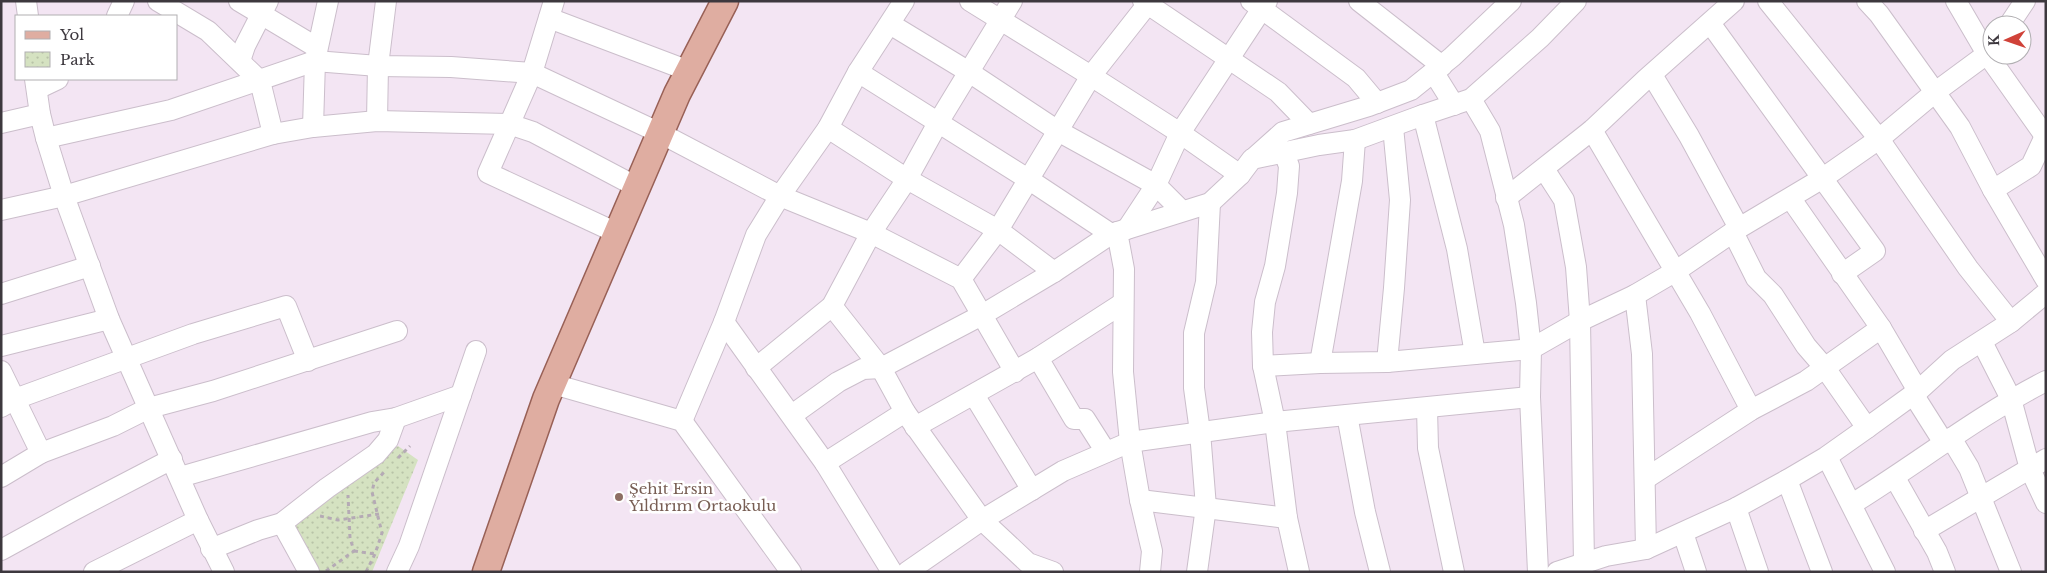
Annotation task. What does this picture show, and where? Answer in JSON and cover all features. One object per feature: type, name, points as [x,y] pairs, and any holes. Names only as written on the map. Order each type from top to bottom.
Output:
[{"type":"main road","points":[[486,572],[553,384],[660,133],[725,1]]},
{"type":"street","points":[[26,1],[28,15]]},
{"type":"street","points":[[117,15],[124,1]]},
{"type":"street","points":[[158,1],[208,31],[260,81],[273,134]]},
{"type":"street","points":[[239,1],[264,8],[316,54],[378,66],[451,67],[532,73],[660,133],[780,196],[871,233],[961,279],[1015,372]]},
{"type":"street","points":[[313,127],[316,54],[328,1]]},
{"type":"street","points":[[377,121],[378,66],[386,1]]},
{"type":"street","points":[[682,421],[724,322],[756,234],[828,128],[858,72],[904,1]]},
{"type":"street","points":[[970,1],[1180,133],[1246,167],[1284,153],[1319,145],[1355,140],[1463,102],[1540,38],[1576,1]]},
{"type":"street","points":[[756,368],[832,306],[871,233],[907,179],[1012,1]]},
{"type":"street","points":[[1359,1],[1438,69],[1463,102],[1490,131],[1514,225],[1531,349],[1530,397],[1538,572]]},
{"type":"street","points":[[792,415],[838,382],[863,369],[881,368],[982,315],[1118,232],[1210,203],[1283,132],[1377,103],[1411,90],[1438,69],[1511,1]]},
{"type":"street","points":[[1506,198],[1592,130],[1734,1]]},
{"type":"street","points":[[1768,1],[1879,139],[1968,268],[2011,322]]},
{"type":"street","points":[[1867,1],[1960,127],[1993,190],[2046,280]]},
{"type":"street","points":[[1956,1],[1982,39]]},
{"type":"street","points":[[2016,15],[2025,1]]},
{"type":"street","points":[[961,279],[998,230],[1091,76],[1147,2],[1278,92],[1309,124]]},
{"type":"street","points":[[1150,572],[1152,551],[1140,500],[1130,442],[1123,372],[1124,269],[1118,232],[1156,185],[1180,133],[1229,59],[1260,4],[1356,78],[1377,103]]},
{"type":"street","points":[[240,61],[245,46],[264,8]]},
{"type":"street","points":[[618,233],[488,173],[532,73],[551,10],[689,71]]},
{"type":"street","points":[[890,24],[969,72],[1058,131],[1156,185],[1182,211]]},
{"type":"street","points":[[1710,24],[1876,251],[1842,274]]},
{"type":"street","points":[[46,138],[171,110],[260,81],[316,54]]},
{"type":"street","points":[[1263,366],[1387,362],[1531,349],[1580,321],[1635,295],[1676,271],[1736,230],[1824,178],[1879,139],[1934,93],[1982,57]]},
{"type":"street","points":[[1993,190],[2031,166],[2046,135],[1999,65]]},
{"type":"street","points":[[858,72],[1028,179],[1118,232]]},
{"type":"street","points":[[1652,75],[1690,136],[1736,230],[1756,278],[1773,295],[1806,346],[1825,368],[1867,428]]},
{"type":"street","points":[[54,80],[36,84],[40,114],[64,196],[109,319],[222,571]]},
{"type":"street","points":[[1,124],[40,114]]},
{"type":"street","points":[[1423,115],[1457,249],[1475,354]]},
{"type":"street","points":[[1,210],[64,196],[273,134],[313,127],[377,121],[509,124],[533,132],[637,188]]},
{"type":"street","points":[[1387,362],[1400,200],[1393,127]]},
{"type":"street","points":[[828,128],[907,179],[998,230],[1054,272]]},
{"type":"street","points":[[1592,130],[1676,271],[1750,410]]},
{"type":"street","points":[[1320,363],[1352,181],[1355,140]]},
{"type":"street","points":[[1284,153],[1288,166],[1287,193],[1275,266],[1265,302],[1262,332],[1263,366],[1275,422],[1287,518],[1299,572]]},
{"type":"street","points":[[1544,169],[1564,200],[1576,267],[1580,321],[1584,564]]},
{"type":"street","points":[[1790,199],[1881,328],[1916,392],[1969,468],[2011,572]]},
{"type":"street","points":[[1197,572],[1206,507],[1200,432],[1194,388],[1194,333],[1206,282],[1210,203]]},
{"type":"street","points":[[1,294],[90,266]]},
{"type":"street","points":[[1556,572],[1584,564],[1606,564],[1646,549],[1683,534],[1787,480],[1827,457],[1916,392],[1952,360],[2011,322],[2046,293]]},
{"type":"street","points":[[1635,295],[1642,354],[1646,549]]},
{"type":"street","points":[[825,463],[910,420],[974,395],[1038,358],[1123,303]]},
{"type":"street","points":[[8,403],[127,357],[193,334],[286,306],[308,361]]},
{"type":"street","points":[[832,306],[881,368],[910,420],[982,520],[1039,569]]},
{"type":"street","points":[[1,346],[109,319]]},
{"type":"street","points":[[724,322],[825,463],[892,572]]},
{"type":"street","points":[[1645,479],[1750,410],[1806,381],[1881,328]]},
{"type":"street","points":[[1,477],[42,453],[113,426],[149,408],[213,391],[397,331]]},
{"type":"street","points":[[1982,342],[2011,399],[2038,464],[2046,503]]},
{"type":"street","points":[[397,572],[409,546],[476,351]]},
{"type":"street","points":[[1038,358],[1074,419],[1085,419],[1106,452]]},
{"type":"street","points":[[1,371],[8,403],[42,453]]},
{"type":"street","points":[[1852,504],[1895,478],[1948,440],[2011,399],[2046,381]]},
{"type":"street","points":[[553,384],[682,421],[791,572]]},
{"type":"street","points":[[1,550],[74,510],[176,468],[396,418],[461,395]]},
{"type":"street","points":[[974,395],[1032,490]]},
{"type":"street","points":[[907,572],[982,520],[1063,471],[1130,442],[1275,422],[1530,397]]},
{"type":"street","points":[[1427,408],[1428,448],[1454,572]]},
{"type":"street","points":[[1347,415],[1365,512],[1380,572]]},
{"type":"street","points":[[211,549],[258,530],[282,523],[376,454],[388,440],[396,418]]},
{"type":"street","points":[[1827,457],[1886,572]]},
{"type":"street","points":[[1924,531],[2038,464]]},
{"type":"street","points":[[1895,478],[1945,572]]},
{"type":"street","points":[[1787,480],[1822,572]]},
{"type":"street","points":[[1140,500],[1287,518]]},
{"type":"street","points":[[1736,508],[1758,572]]},
{"type":"street","points":[[94,572],[198,520]]},
{"type":"street","points":[[282,523],[309,572]]},
{"type":"street","points":[[1683,534],[1696,572]]},
{"type":"path","points":[[366,572],[382,533],[379,514],[372,492],[374,484],[410,446]]},
{"type":"path","points":[[344,476],[348,489],[350,538],[354,551]]},
{"type":"path","points":[[304,506],[312,517],[349,519],[379,514]]},
{"type":"path","points":[[326,572],[354,551],[375,554]]},
{"type":"green space","points":[[398,446],[418,460],[372,572],[317,572],[290,521]]},
{"type":"place","name":"Şehit Ersin Yıldırım Ortaokulu","points":[[619,497]]}]
